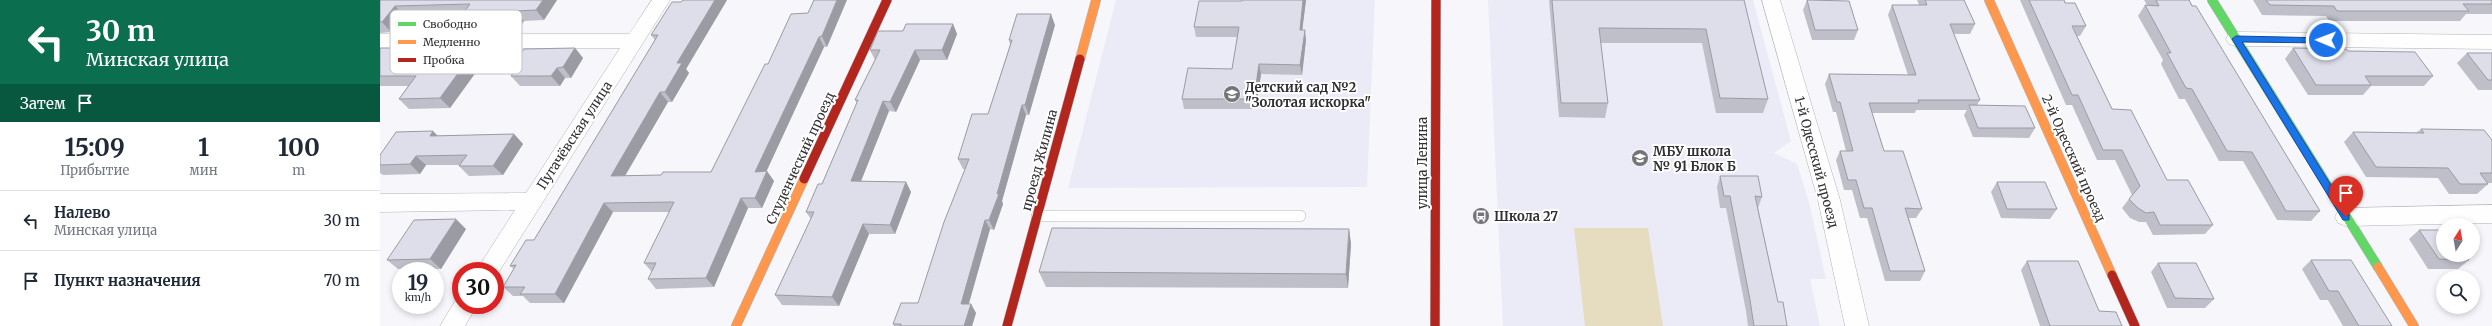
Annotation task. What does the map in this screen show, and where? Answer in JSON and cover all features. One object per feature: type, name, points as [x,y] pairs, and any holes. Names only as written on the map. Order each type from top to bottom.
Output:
[{"type":"street","name":"Пугачёвская улица","points":[[493,262],[662,0]]},
{"type":"street","name":"Студенческий проезд","points":[[736,326],[887,0]]},
{"type":"street","name":"проезд Жилина","points":[[1008,326],[1096,0]]},
{"type":"street","name":"улица Ленина","points":[[1435,326],[1436,0]]},
{"type":"street","name":"1-й Одесский проезд","points":[[1771,0],[1829,200],[1857,326]]},
{"type":"street","name":"2-й Одесский проезд","points":[[1989,0],[2136,326]]},
{"type":"street","points":[[2212,0],[2414,326]]},
{"type":"street","points":[[2236,39],[2492,42]]},
{"type":"street","points":[[522,41],[635,41]]},
{"type":"street","points":[[380,203],[531,201]]},
{"type":"street","points":[[2346,217],[2492,214]]},
{"type":"street","points":[[452,326],[459,314]]},
{"type":"lane","points":[[1037,216],[1300,216]]},
{"type":"shaded area","name":"Детский сад №2 \"Золотая искорка\"","points":[[1116,0],[1375,0],[1367,187],[1068,188]]},
{"type":"shaded area","name":"МБУ школа № 91 Блок Б","points":[[1488,0],[1753,0],[1791,141],[1774,153],[1797,164],[1809,202],[1826,279],[1810,279],[1820,326],[1503,326]]},
{"type":"shaded area","points":[[1574,228],[1648,228],[1663,326],[1585,326]]},
{"type":"building","points":[[380,0],[543,0],[536,10],[522,11],[466,10],[470,4],[395,6],[390,10],[382,22],[380,22]]},
{"type":"building","points":[[683,0],[715,0],[677,63],[682,63],[665,92],[660,92],[611,176],[661,175],[663,172],[711,172],[765,64],[768,64],[791,14],[808,13],[814,0],[837,0],[822,36],[819,37],[755,172],[767,171],[755,198],[741,198],[706,278],[648,279],[656,263],[644,263],[674,202],[604,203],[555,294],[520,294],[525,287],[504,287],[516,265],[510,266],[526,240],[534,240],[658,35],[651,35],[672,2],[681,2]]},
{"type":"building","points":[[1303,0],[1300,30],[1305,30],[1300,65],[1259,64],[1254,99],[1182,99],[1188,68],[1232,69],[1239,27],[1194,27],[1199,1]]},
{"type":"building","points":[[1552,0],[1744,0],[1768,99],[1720,98],[1706,29],[1599,28],[1608,103],[1561,103]]},
{"type":"building","points":[[1807,0],[1849,1],[1858,30],[1815,30]]},
{"type":"building","points":[[1925,0],[1964,0],[1975,24],[1950,24],[1980,100],[1918,100],[1919,103],[1869,103],[1884,151],[1903,151],[1922,209],[1905,208],[1925,271],[1890,271],[1872,208],[1864,208],[1856,180],[1848,180],[1840,151],[1853,151],[1840,102],[1837,102],[1829,74],[1916,75],[1892,5],[1927,5]]},
{"type":"building","points":[[2029,0],[2064,0],[2065,3],[2075,3],[2086,26],[2072,26],[2112,109],[2131,110],[2167,180],[2188,180],[2213,225],[2160,225],[2154,212],[2146,213],[2138,208],[2129,199],[2140,186],[2122,150],[2103,150],[2078,95],[2072,95]]},
{"type":"building","points":[[2156,0],[2189,0],[2192,6],[2196,6],[2320,211],[2286,211],[2252,152],[2227,151],[2192,89],[2186,88],[2167,53],[2171,53],[2145,5],[2159,6]]},
{"type":"building","points":[[2266,0],[2492,0],[2492,4],[2463,4],[2469,11],[2337,11],[2334,6],[2270,5]]},
{"type":"building","points":[[1017,14],[1051,14],[1025,105],[1022,105],[997,194],[999,194],[989,220],[985,220],[961,304],[971,304],[964,326],[901,326],[901,324],[893,324],[901,303],[918,303],[944,222],[969,159],[958,159],[972,114],[988,114],[1012,40],[1009,40]]},
{"type":"building","points":[[906,24],[953,24],[942,50],[915,50],[890,102],[883,101],[851,181],[906,182],[890,225],[863,224],[832,297],[775,295],[814,212],[806,212],[818,184],[822,184],[858,100],[855,100],[880,50],[870,50],[878,31],[903,31]]},
{"type":"building","points":[[380,48],[390,48],[390,74],[457,74],[440,98],[399,99],[416,76],[380,76]]},
{"type":"building","points":[[575,48],[563,67],[557,68],[551,76],[511,76],[512,74],[522,74],[522,52],[524,49]]},
{"type":"building","points":[[2293,48],[2415,52],[2433,76],[2365,76],[2371,85],[2316,85]]},
{"type":"building","points":[[2467,53],[2492,53],[2492,80],[2488,80]]},
{"type":"building","points":[[1969,105],[2025,106],[2035,128],[1978,128]]},
{"type":"building","points":[[2421,129],[2484,130],[2492,140],[2492,173],[2480,173],[2488,184],[2460,184],[2448,168],[2376,167],[2353,132],[2424,133]]},
{"type":"building","points":[[433,131],[430,136],[514,134],[493,166],[459,166],[467,155],[416,156],[410,164],[380,165],[380,155],[396,132]]},
{"type":"building","points":[[1720,176],[1758,176],[1762,197],[1755,196],[1778,302],[1783,302],[1787,326],[1754,326],[1730,196],[1724,196]]},
{"type":"building","points":[[1997,182],[2045,182],[2057,209],[2007,209]]},
{"type":"building","points":[[456,219],[430,259],[387,260],[414,220]]},
{"type":"building","points":[[1052,228],[1349,229],[1346,274],[1039,272]]},
{"type":"building","points":[[2419,230],[2436,230],[2436,255]]},
{"type":"building","points":[[2311,260],[2351,260],[2392,326],[2359,326],[2338,291],[2329,291]]},
{"type":"building","points":[[2027,261],[2078,261],[2099,311],[2116,312],[2122,326],[2050,326]]},
{"type":"building","points":[[2158,263],[2196,263],[2214,299],[2175,298]]},
{"type":"traffic: fast","points":[[2212,0],[2378,267]]},
{"type":"traffic: slow","points":[[1080,59],[1096,0]]},
{"type":"traffic: slow","points":[[1989,0],[2112,275]]},
{"type":"traffic: slow","points":[[736,326],[804,179]]},
{"type":"traffic: slow","points":[[2378,267],[2414,326]]},
{"type":"traffic: jam","points":[[804,179],[887,0]]},
{"type":"traffic: jam","points":[[1435,326],[1436,0]]},
{"type":"traffic: jam","points":[[1007,326],[1080,59]]},
{"type":"traffic: jam","points":[[2112,275],[2135,326]]},
{"type":"place","name":"Детский сад №2 \"Золотая искорка\"","points":[[1232,94]]},
{"type":"place","name":"МБУ школа № 91 Блок Б","points":[[1640,158]]},
{"type":"place","name":"Школа 27","points":[[1481,216]]},
{"type":"route","points":[[2326,40],[2236,39],[2346,217]]}]
